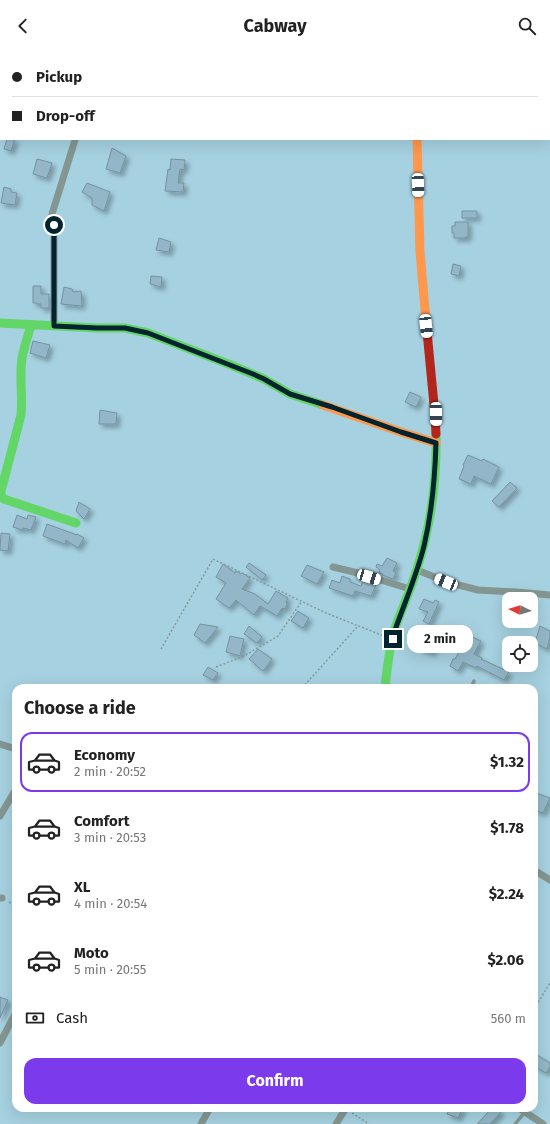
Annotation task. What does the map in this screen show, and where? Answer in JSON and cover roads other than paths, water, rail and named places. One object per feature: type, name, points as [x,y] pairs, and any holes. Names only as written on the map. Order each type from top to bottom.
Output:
[{"type":"street","points":[[54,326],[54,225],[52,214],[75,140]]},
{"type":"street","points":[[385,684],[388,658],[395,630],[417,570],[424,546],[431,509],[435,475],[436,414],[420,258],[417,140]]},
{"type":"street","points":[[0,323],[125,328],[148,333],[264,379],[290,394],[436,443]]},
{"type":"street","points":[[31,325],[22,358],[21,415],[1,496],[4,499],[76,524]]},
{"type":"street","points":[[333,567],[410,589]]},
{"type":"street","points":[[417,570],[446,582],[478,590],[550,595]]},
{"type":"street","points":[[0,744],[12,748]]},
{"type":"street","points":[[0,816],[12,796]]},
{"type":"street","points":[[538,872],[550,880]]},
{"type":"street","points":[[0,1043],[12,1020]]},
{"type":"street","points":[[201,1124],[208,1112]]},
{"type":"street","points":[[336,1124],[344,1112]]},
{"type":"street","points":[[525,1112],[543,1124]]},
{"type":"lane","points":[[515,1124],[521,1112]]}]
